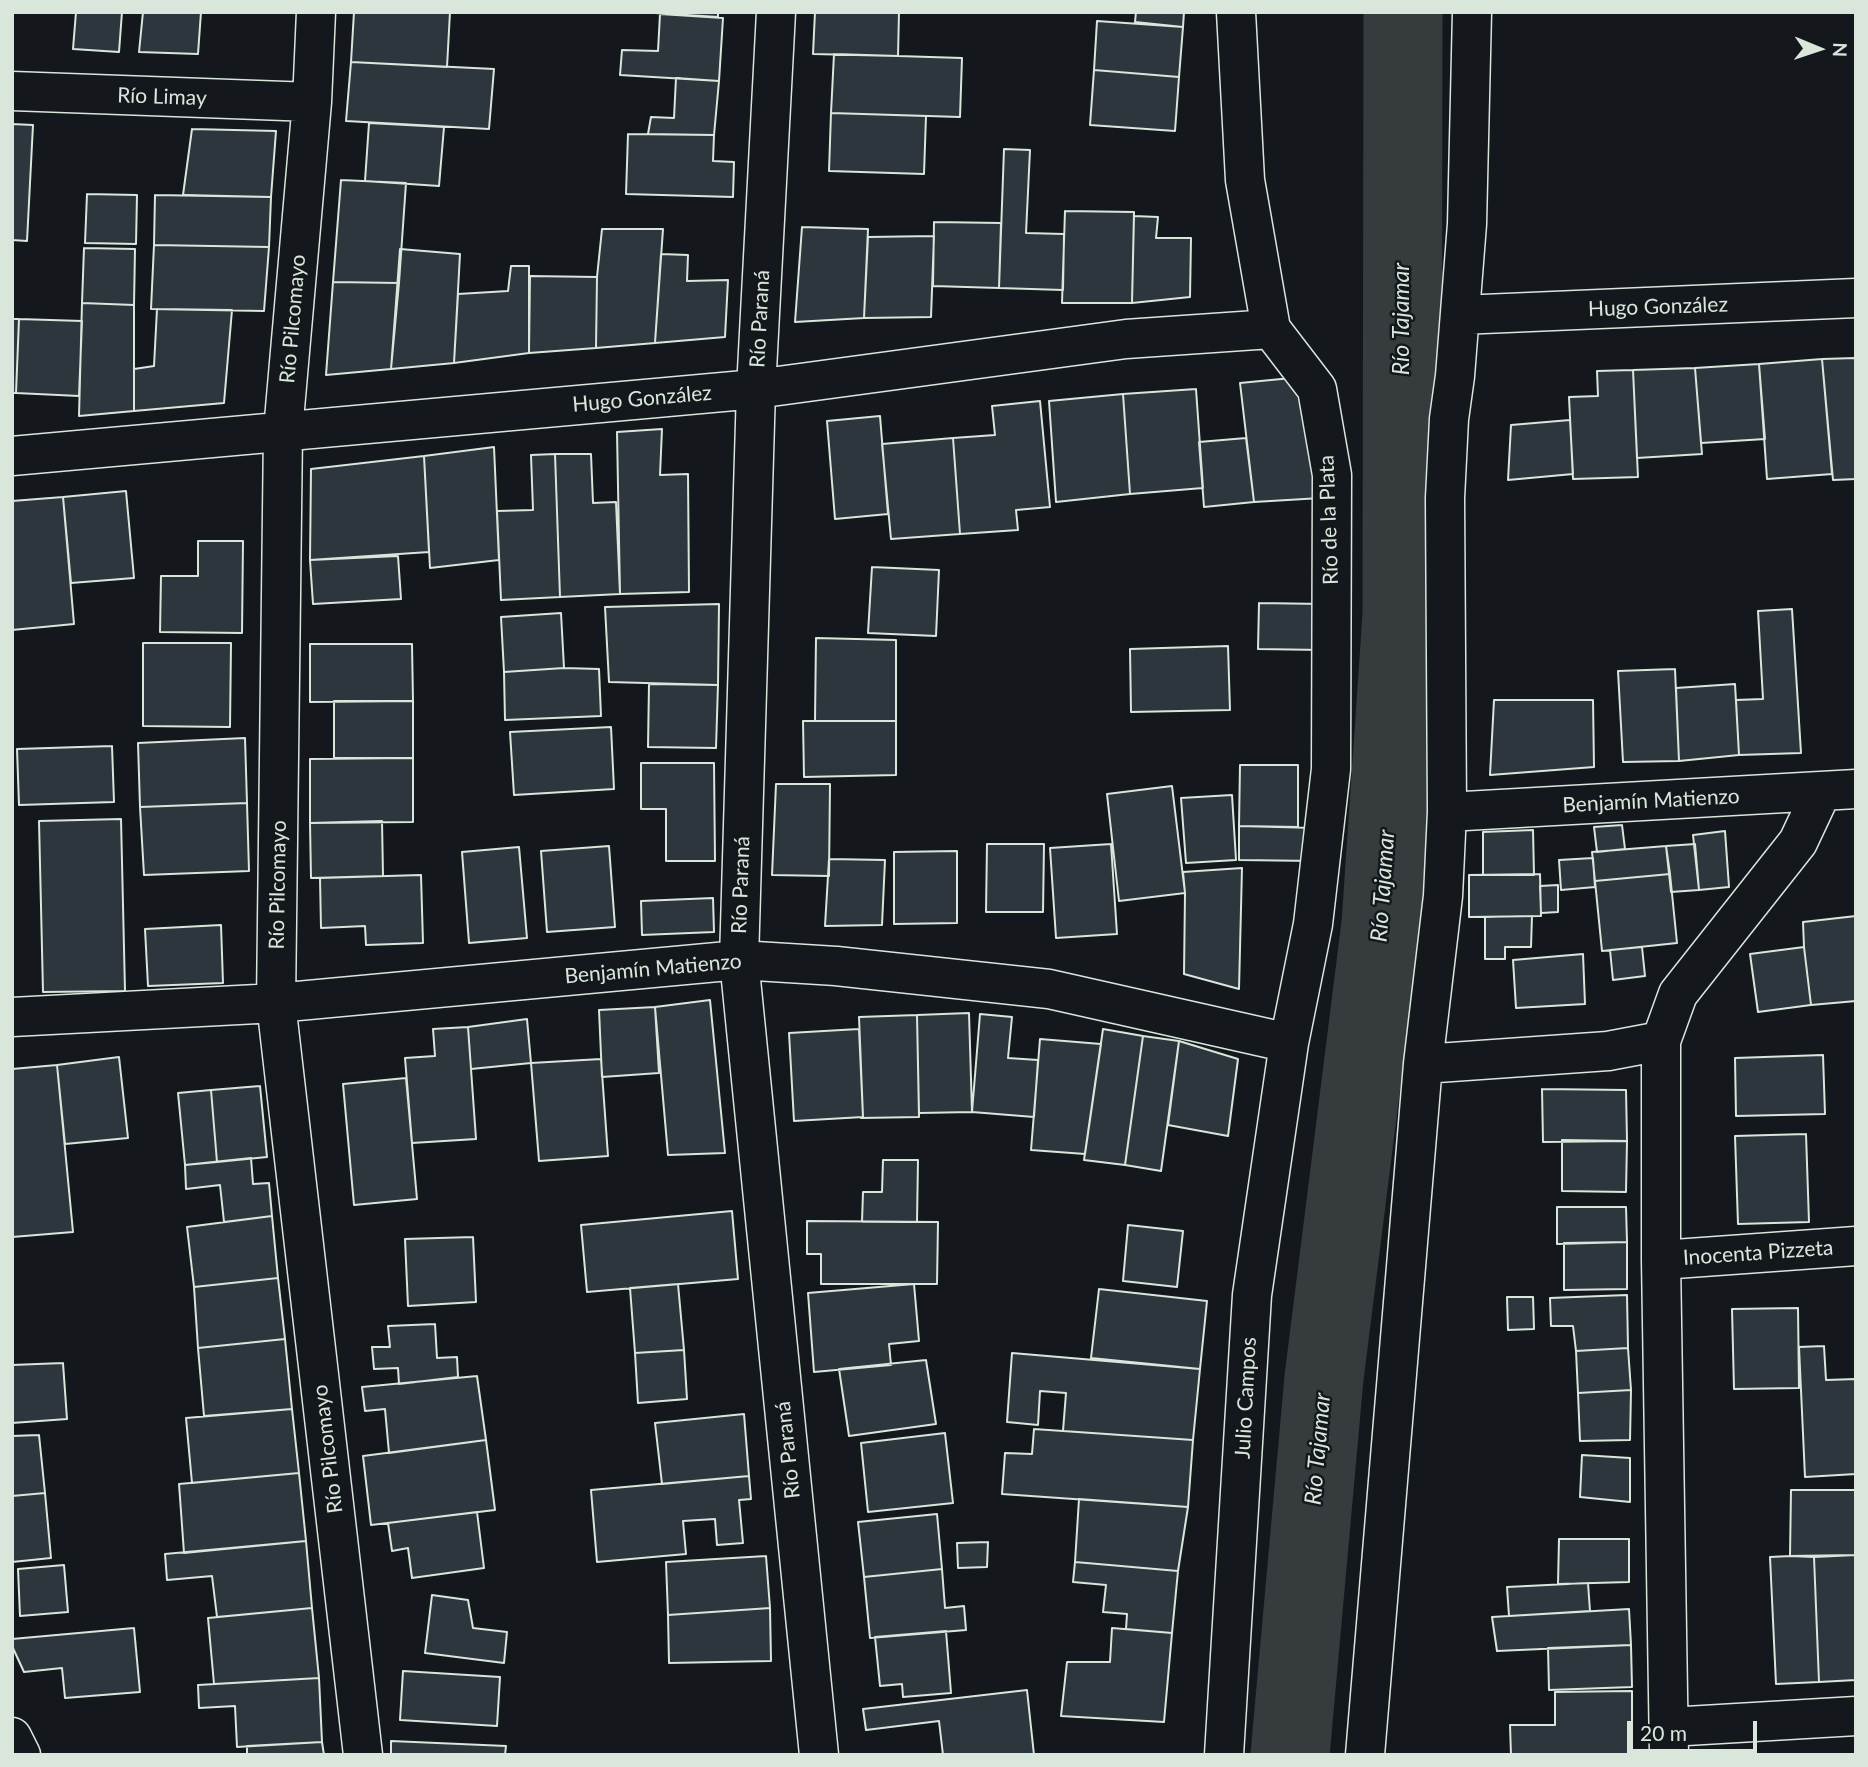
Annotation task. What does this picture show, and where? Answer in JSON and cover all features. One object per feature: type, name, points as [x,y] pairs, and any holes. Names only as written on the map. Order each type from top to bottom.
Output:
[{"type":"street","name":"Río Pilcomayo","points":[[316,12],[312,102],[283,431],[276,1003],[363,1755]]},
{"type":"street","name":"Río Paraná","points":[[776,12],[756,389],[738,960],[819,1755]]},
{"type":"street","name":"Río de la Plata","points":[[1236,12],[1245,180],[1271,329],[1317,389],[1332,475],[1331,769],[1313,924],[1289,1043]]},
{"type":"street","points":[[1365,1755],[1423,1064],[1443,896],[1447,812],[1445,498],[1467,224],[1472,12]]},
{"type":"street","name":"Río Limay","points":[[12,91],[312,102]]},
{"type":"street","name":"Hugo González","points":[[1460,315],[1856,298]]},
{"type":"street","name":"Hugo González","points":[[12,456],[756,389],[1126,339],[1271,329]]},
{"type":"street","points":[[1839,790],[1678,994],[1661,1041],[1661,1260],[1669,1741],[1856,1716]]},
{"type":"street","name":"Benjamín Matienzo","points":[[1447,812],[1839,790]]},
{"type":"street","name":"Benjamín Matienzo","points":[[12,1017],[276,1003],[738,960],[836,966],[1049,989],[1289,1043]]},
{"type":"street","points":[[1423,1064],[1608,1051],[1661,1041]]},
{"type":"street","name":"Julio Campos","points":[[1224,1755],[1252,1295],[1289,1043]]},
{"type":"street","name":"Inocenta Pizzeta","points":[[1661,1260],[1856,1246]]},
{"type":"street","points":[[12,1737],[21,1755]]},
{"type":"building","points":[[76,12],[122,12],[119,52],[73,49]]},
{"type":"building","points":[[143,12],[201,12],[198,54],[139,52]]},
{"type":"building","points":[[354,12],[450,12],[447,67],[351,62]]},
{"type":"building","points":[[639,12],[718,12],[718,17]]},
{"type":"building","points":[[815,12],[899,12],[898,56],[813,54]]},
{"type":"building","points":[[1136,12],[1184,12],[1183,27],[1135,22]]},
{"type":"building","points":[[660,14],[723,18],[719,81],[620,75],[622,50],[658,51]]},
{"type":"building","points":[[1097,21],[1183,27],[1179,77],[1094,70]]},
{"type":"building","points":[[834,54],[962,58],[960,117],[831,113]]},
{"type":"building","points":[[351,62],[494,69],[489,129],[346,121]]},
{"type":"building","points":[[1094,70],[1179,77],[1175,131],[1090,125]]},
{"type":"building","points":[[676,78],[719,81],[714,135],[648,134],[651,117],[674,118]]},
{"type":"building","points":[[831,113],[926,116],[924,174],[829,171]]},
{"type":"building","points":[[369,123],[444,127],[439,186],[365,181]]},
{"type":"building","points":[[12,124],[33,125],[27,241],[12,240]]},
{"type":"building","points":[[192,129],[276,131],[271,197],[183,195]]},
{"type":"building","points":[[628,134],[714,135],[713,161],[734,162],[733,197],[626,194]]},
{"type":"building","points":[[1004,149],[1030,150],[1026,233],[1064,234],[1063,290],[999,288]]},
{"type":"building","points":[[341,180],[406,183],[399,283],[333,282]]},
{"type":"building","points":[[87,194],[137,195],[136,244],[85,243]]},
{"type":"building","points":[[155,195],[271,197],[269,247],[154,245]]},
{"type":"building","points":[[1065,211],[1134,212],[1132,303],[1062,303]]},
{"type":"building","points":[[1134,216],[1158,217],[1156,238],[1191,238],[1190,297],[1132,303]]},
{"type":"building","points":[[934,222],[1001,223],[999,288],[933,286]]},
{"type":"building","points":[[802,227],[868,229],[864,318],[795,322]]},
{"type":"building","points":[[602,229],[663,229],[655,343],[596,348],[597,277]]},
{"type":"building","points":[[934,236],[931,317],[864,318],[868,237]]},
{"type":"building","points":[[154,245],[269,247],[264,311],[151,309]]},
{"type":"building","points":[[84,248],[135,249],[134,305],[82,303]]},
{"type":"building","points":[[400,249],[460,254],[454,363],[391,369]]},
{"type":"building","points":[[661,254],[688,255],[687,281],[728,280],[725,337],[655,343]]},
{"type":"building","points":[[511,266],[529,266],[529,353],[454,363],[458,294],[508,291]]},
{"type":"building","points":[[530,276],[597,277],[596,348],[529,353]]},
{"type":"building","points":[[333,282],[399,283],[391,369],[326,375]]},
{"type":"building","points":[[82,303],[134,305],[134,411],[79,416]]},
{"type":"building","points":[[157,309],[232,310],[224,403],[134,411],[134,369],[154,366]]},
{"type":"building","points":[[12,319],[19,319],[16,393],[12,393]]},
{"type":"building","points":[[19,319],[82,321],[79,396],[16,393]]},
{"type":"building","points":[[1856,358],[1856,479],[1833,480],[1822,359]]},
{"type":"building","points":[[1822,359],[1832,474],[1767,479],[1759,364]]},
{"type":"building","points":[[1759,364],[1765,439],[1701,443],[1695,368]]},
{"type":"building","points":[[1695,368],[1702,454],[1637,458],[1633,370]]},
{"type":"building","points":[[1633,370],[1638,477],[1573,479],[1569,397],[1598,396],[1597,371]]},
{"type":"building","points":[[1302,377],[1321,498],[1254,502],[1240,383]]},
{"type":"building","points":[[1196,389],[1203,488],[1130,494],[1123,394]]},
{"type":"building","points":[[1123,394],[1130,494],[1056,502],[1049,401]]},
{"type":"building","points":[[1040,401],[1050,507],[1016,510],[1018,530],[960,534],[953,438],[995,435],[992,406]]},
{"type":"building","points":[[880,416],[888,514],[835,519],[827,421]]},
{"type":"building","points":[[1570,420],[1573,474],[1508,480],[1511,425]]},
{"type":"building","points":[[662,429],[660,475],[688,474],[689,592],[620,594],[617,432]]},
{"type":"building","points":[[953,438],[960,534],[891,539],[882,444]]},
{"type":"building","points":[[1246,438],[1254,502],[1204,507],[1199,442]]},
{"type":"building","points":[[494,447],[499,560],[430,568],[424,456]]},
{"type":"building","points":[[555,454],[591,454],[593,503],[616,502],[620,594],[560,597]]},
{"type":"building","points":[[555,454],[560,597],[501,600],[497,511],[533,510],[531,455]]},
{"type":"building","points":[[424,456],[429,552],[310,560],[311,469]]},
{"type":"building","points":[[126,491],[134,578],[71,583],[63,497]]},
{"type":"building","points":[[63,497],[74,624],[12,630],[12,501]]},
{"type":"building","points":[[198,541],[243,541],[242,633],[160,632],[161,576],[198,576]]},
{"type":"building","points":[[398,556],[401,599],[313,604],[310,560]]},
{"type":"building","points":[[872,567],[939,570],[936,636],[868,633]]},
{"type":"building","points":[[1259,603],[1323,604],[1322,650],[1258,649]]},
{"type":"building","points":[[719,604],[718,685],[609,682],[605,607]]},
{"type":"building","points":[[1792,609],[1801,753],[1739,755],[1736,700],[1763,699],[1758,611]]},
{"type":"building","points":[[561,613],[564,668],[504,672],[501,617]]},
{"type":"building","points":[[816,638],[896,640],[896,721],[815,721]]},
{"type":"building","points":[[143,643],[231,643],[230,727],[143,726]]},
{"type":"building","points":[[310,644],[412,644],[413,701],[310,702]]},
{"type":"building","points":[[1228,646],[1230,710],[1131,712],[1130,649]]},
{"type":"building","points":[[564,668],[599,669],[601,716],[505,720],[504,672]]},
{"type":"building","points":[[1675,669],[1679,761],[1623,762],[1618,671]]},
{"type":"building","points":[[649,684],[718,685],[716,748],[648,747]]},
{"type":"building","points":[[1735,684],[1739,755],[1679,761],[1676,688]]},
{"type":"building","points":[[1494,700],[1593,700],[1594,767],[1490,775]]},
{"type":"building","points":[[334,701],[413,701],[413,758],[334,758]]},
{"type":"building","points":[[803,721],[896,721],[896,775],[804,777]]},
{"type":"building","points":[[611,727],[614,789],[514,795],[510,732]]},
{"type":"building","points":[[245,738],[247,803],[140,807],[138,743]]},
{"type":"building","points":[[112,746],[114,802],[19,805],[17,749]]},
{"type":"building","points":[[413,758],[413,822],[310,823],[310,759]]},
{"type":"building","points":[[641,763],[714,763],[715,861],[666,861],[666,809],[641,809]]},
{"type":"building","points":[[1240,765],[1298,765],[1298,827],[1239,826]]},
{"type":"building","points":[[776,784],[830,784],[829,876],[772,875]]},
{"type":"building","points":[[1172,786],[1185,893],[1119,901],[1107,794]]},
{"type":"building","points":[[1232,795],[1236,860],[1186,863],[1181,798]]},
{"type":"building","points":[[247,803],[249,871],[144,875],[140,807]]},
{"type":"building","points":[[121,819],[125,991],[43,992],[39,821]]},
{"type":"building","points":[[382,821],[383,876],[311,878],[310,823]]},
{"type":"building","points":[[1622,825],[1625,849],[1597,852],[1594,827]]},
{"type":"building","points":[[1239,826],[1316,828],[1315,861],[1239,860]]},
{"type":"building","points":[[1533,830],[1534,875],[1483,875],[1483,832]]},
{"type":"building","points":[[1725,831],[1729,887],[1699,890],[1693,835]]},
{"type":"building","points":[[987,844],[1044,844],[1043,912],[986,912]]},
{"type":"building","points":[[1111,844],[1117,934],[1056,938],[1050,848]]},
{"type":"building","points":[[1695,844],[1699,890],[1671,892],[1666,846]]},
{"type":"building","points":[[609,846],[615,927],[547,932],[541,851]]},
{"type":"building","points":[[1666,846],[1670,874],[1595,881],[1592,852]]},
{"type":"building","points":[[519,847],[527,938],[469,943],[462,852]]},
{"type":"building","points":[[957,851],[957,923],[894,924],[894,852]]},
{"type":"building","points":[[1593,858],[1595,887],[1561,890],[1559,860]]},
{"type":"building","points":[[829,859],[885,860],[882,925],[825,926]]},
{"type":"building","points":[[1242,868],[1239,989],[1184,974],[1183,872]]},
{"type":"building","points":[[1540,874],[1541,916],[1469,917],[1469,875]]},
{"type":"building","points":[[1670,874],[1677,943],[1602,951],[1595,881]]},
{"type":"building","points":[[421,875],[423,943],[366,945],[365,926],[321,928],[320,878]]},
{"type":"building","points":[[1558,885],[1558,912],[1541,913],[1540,886]]},
{"type":"building","points":[[713,898],[714,932],[642,935],[641,901]]},
{"type":"building","points":[[1532,916],[1531,947],[1505,947],[1505,959],[1485,959],[1485,917]]},
{"type":"building","points":[[1856,916],[1856,1001],[1811,1005],[1803,922]]},
{"type":"building","points":[[221,925],[223,983],[148,986],[145,929]]},
{"type":"building","points":[[1642,947],[1645,976],[1613,980],[1610,950]]},
{"type":"building","points":[[1804,947],[1811,1005],[1758,1012],[1750,954]]},
{"type":"building","points":[[1583,954],[1585,1004],[1516,1008],[1513,960]]},
{"type":"building","points":[[710,1000],[725,1153],[668,1155],[655,1007]]},
{"type":"building","points":[[655,1007],[659,1073],[602,1077],[599,1010]]},
{"type":"building","points":[[969,1013],[972,1112],[919,1113],[917,1015]]},
{"type":"building","points":[[980,1014],[1012,1017],[1008,1058],[1038,1060],[1034,1117],[972,1112]]},
{"type":"building","points":[[917,1015],[919,1117],[861,1118],[859,1017]]},
{"type":"building","points":[[527,1019],[531,1063],[471,1069],[468,1027]]},
{"type":"building","points":[[468,1027],[476,1139],[412,1143],[405,1058],[435,1056],[433,1029]]},
{"type":"building","points":[[859,1029],[863,1117],[794,1121],[789,1033]]},
{"type":"building","points":[[1103,1029],[1143,1036],[1125,1165],[1084,1160]]},
{"type":"building","points":[[1143,1036],[1179,1041],[1161,1171],[1125,1165]]},
{"type":"building","points":[[1040,1039],[1101,1044],[1085,1154],[1031,1150]]},
{"type":"building","points":[[1179,1041],[1238,1059],[1228,1136],[1168,1125]]},
{"type":"building","points":[[1823,1055],[1825,1114],[1736,1116],[1735,1058]]},
{"type":"building","points":[[119,1057],[128,1138],[65,1144],[57,1065]]},
{"type":"building","points":[[601,1059],[608,1156],[539,1161],[531,1063]]},
{"type":"building","points":[[57,1065],[73,1232],[12,1237],[12,1069]]},
{"type":"building","points":[[406,1078],[417,1199],[354,1205],[343,1084]]},
{"type":"building","points":[[260,1086],[267,1157],[217,1162],[211,1090]]},
{"type":"building","points":[[1542,1089],[1626,1090],[1627,1141],[1543,1142]]},
{"type":"building","points":[[211,1090],[217,1162],[185,1165],[178,1093]]},
{"type":"building","points":[[1806,1134],[1809,1222],[1738,1224],[1735,1136]]},
{"type":"building","points":[[1562,1140],[1627,1141],[1626,1192],[1562,1191]]},
{"type":"building","points":[[251,1158],[253,1184],[269,1183],[272,1216],[224,1222],[220,1185],[186,1189],[185,1165]]},
{"type":"building","points":[[883,1160],[918,1160],[917,1222],[862,1222],[863,1192],[882,1192]]},
{"type":"building","points":[[1557,1207],[1626,1207],[1627,1242],[1557,1244]]},
{"type":"building","points":[[732,1211],[738,1279],[587,1292],[581,1225]]},
{"type":"building","points":[[272,1216],[278,1278],[194,1287],[187,1227]]},
{"type":"building","points":[[807,1221],[938,1222],[937,1284],[821,1284],[821,1254],[807,1254]]},
{"type":"building","points":[[1128,1225],[1183,1231],[1177,1287],[1123,1281]]},
{"type":"building","points":[[473,1237],[476,1302],[408,1306],[405,1239]]},
{"type":"building","points":[[1627,1242],[1627,1289],[1564,1290],[1564,1243]]},
{"type":"building","points":[[278,1278],[285,1339],[198,1348],[194,1287]]},
{"type":"building","points":[[678,1284],[684,1350],[635,1353],[630,1288]]},
{"type":"building","points":[[914,1284],[919,1341],[889,1344],[891,1365],[814,1372],[808,1293]]},
{"type":"building","points":[[1099,1289],[1207,1301],[1200,1369],[1091,1358]]},
{"type":"building","points":[[1627,1295],[1628,1348],[1576,1351],[1573,1326],[1551,1326],[1550,1298]]},
{"type":"building","points":[[1507,1297],[1533,1297],[1534,1329],[1508,1330]]},
{"type":"building","points":[[1798,1308],[1799,1388],[1734,1389],[1732,1309]]},
{"type":"building","points":[[435,1324],[437,1358],[457,1357],[458,1377],[399,1384],[398,1368],[374,1369],[372,1347],[390,1347],[388,1326]]},
{"type":"building","points":[[285,1339],[292,1409],[204,1416],[198,1348]]},
{"type":"building","points":[[1824,1346],[1826,1380],[1856,1379],[1856,1474],[1805,1477],[1799,1347]]},
{"type":"building","points":[[1628,1348],[1631,1390],[1578,1393],[1576,1351]]},
{"type":"building","points":[[684,1350],[687,1399],[638,1403],[635,1353]]},
{"type":"building","points":[[1012,1353],[1200,1369],[1193,1440],[1063,1431],[1066,1393],[1040,1391],[1038,1425],[1007,1422]]},
{"type":"building","points":[[926,1360],[936,1424],[849,1436],[839,1369]]},
{"type":"building","points":[[63,1363],[67,1419],[12,1423],[12,1365]]},
{"type":"building","points":[[477,1376],[486,1440],[389,1453],[385,1409],[365,1411],[362,1387]]},
{"type":"building","points":[[1631,1390],[1630,1440],[1580,1441],[1578,1393]]},
{"type":"building","points":[[292,1409],[299,1473],[192,1483],[186,1418]]},
{"type":"building","points":[[744,1414],[749,1476],[662,1484],[655,1423]]},
{"type":"building","points":[[1034,1429],[1193,1440],[1188,1507],[1002,1494],[1005,1453],[1032,1454]]},
{"type":"building","points":[[945,1433],[953,1503],[868,1512],[861,1443]]},
{"type":"building","points":[[39,1435],[45,1493],[12,1496],[12,1436]]},
{"type":"building","points":[[486,1440],[495,1510],[371,1525],[363,1456]]},
{"type":"building","points":[[1582,1455],[1630,1458],[1630,1502],[1580,1497]]},
{"type":"building","points":[[299,1473],[306,1541],[184,1553],[179,1484]]},
{"type":"building","points":[[749,1476],[751,1499],[739,1500],[743,1543],[717,1545],[715,1519],[683,1521],[686,1554],[597,1562],[591,1490]]},
{"type":"building","points":[[1791,1490],[1856,1490],[1856,1555],[1790,1556]]},
{"type":"building","points":[[45,1493],[51,1558],[12,1562],[12,1496]]},
{"type":"building","points":[[1079,1499],[1188,1507],[1178,1571],[1075,1562]]},
{"type":"building","points":[[477,1512],[484,1568],[412,1578],[408,1548],[392,1551],[388,1523]]},
{"type":"building","points":[[937,1514],[942,1569],[864,1577],[858,1522]]},
{"type":"building","points":[[1559,1539],[1629,1539],[1629,1582],[1558,1584]]},
{"type":"building","points":[[306,1541],[312,1608],[217,1617],[212,1576],[167,1580],[165,1554]]},
{"type":"building","points":[[988,1542],[987,1567],[958,1568],[957,1543]]},
{"type":"building","points":[[1856,1555],[1856,1680],[1819,1682],[1814,1557]]},
{"type":"building","points":[[766,1556],[770,1608],[668,1615],[666,1562]]},
{"type":"building","points":[[1770,1557],[1814,1557],[1819,1682],[1776,1684]]},
{"type":"building","points":[[1075,1562],[1178,1571],[1172,1633],[1126,1629],[1127,1614],[1103,1612],[1106,1585],[1073,1582]]},
{"type":"building","points":[[64,1565],[68,1612],[20,1616],[18,1569]]},
{"type":"building","points":[[942,1569],[945,1608],[964,1606],[966,1630],[870,1638],[864,1577]]},
{"type":"building","points":[[1588,1583],[1590,1611],[1509,1616],[1507,1587]]},
{"type":"building","points":[[432,1595],[468,1600],[473,1628],[507,1632],[504,1663],[425,1653]]},
{"type":"building","points":[[312,1608],[319,1678],[214,1684],[208,1618]]},
{"type":"building","points":[[770,1608],[771,1661],[669,1663],[668,1615]]},
{"type":"building","points":[[1629,1609],[1631,1645],[1497,1651],[1492,1617]]},
{"type":"building","points":[[134,1628],[140,1692],[65,1698],[62,1668],[24,1672],[12,1646],[12,1639]]},
{"type":"building","points":[[1112,1628],[1172,1633],[1164,1722],[1061,1716],[1067,1662],[1110,1662]]},
{"type":"building","points":[[946,1631],[951,1693],[903,1697],[902,1684],[880,1686],[875,1637]]},
{"type":"building","points":[[1631,1645],[1632,1687],[1549,1690],[1548,1648]]},
{"type":"building","points":[[403,1671],[500,1677],[497,1726],[400,1720]]},
{"type":"building","points":[[319,1678],[322,1742],[237,1747],[235,1706],[199,1708],[198,1685]]},
{"type":"building","points":[[1027,1690],[1034,1755],[943,1755],[939,1721],[866,1730],[863,1709]]},
{"type":"building","points":[[1632,1691],[1632,1755],[1511,1755],[1510,1725],[1555,1725],[1555,1692]]},
{"type":"building","points":[[391,1741],[506,1746],[505,1755],[391,1755]]},
{"type":"building","points":[[322,1742],[324,1755],[247,1755],[247,1746]]},
{"type":"waterway","name":"Río Tajamar","points":[[1290,1755],[1324,1378],[1381,924],[1402,615],[1403,12]]}]
